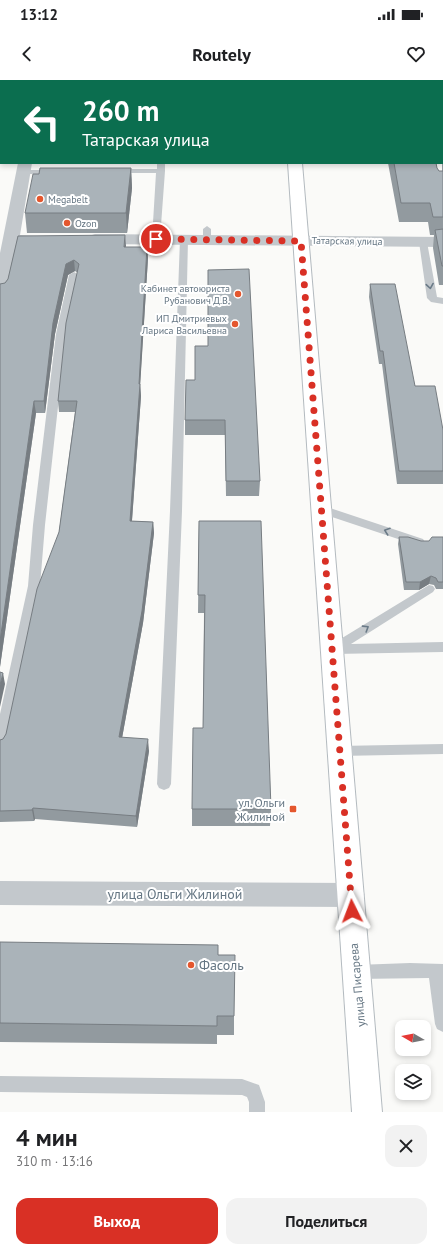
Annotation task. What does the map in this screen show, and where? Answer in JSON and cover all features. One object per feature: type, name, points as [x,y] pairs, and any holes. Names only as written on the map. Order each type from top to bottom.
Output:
[{"type":"main road","name":"улица Писарева","points":[[294,164],[333,649],[339,751],[367,1112]]},
{"type":"street","points":[[0,290],[6,240],[24,167]]},
{"type":"street","name":"Татарская улица","points":[[80,240],[184,239],[207,234],[301,241],[443,242]]},
{"type":"street","points":[[6,240],[57,240]]},
{"type":"street","name":"улица Ольги Жилиной","points":[[0,893],[351,895]]},
{"type":"lane","points":[[24,167],[67,172]]},
{"type":"lane","points":[[106,172],[161,167],[156,239]]},
{"type":"lane","points":[[164,784],[176,511],[184,239]]},
{"type":"lane","points":[[423,242],[432,298],[434,300],[443,301]]},
{"type":"lane","points":[[0,745],[34,586],[38,525],[61,334],[74,275]]},
{"type":"lane","points":[[321,508],[424,544]]},
{"type":"lane","points":[[333,649],[428,590]]},
{"type":"lane","points":[[333,649],[443,647]]},
{"type":"lane","points":[[339,751],[443,749]]},
{"type":"lane","points":[[356,972],[410,970],[440,972],[443,1024]]},
{"type":"lane","points":[[0,1084],[242,1087],[253,1091],[257,1102],[257,1112]]},
{"type":"building","points":[[394,164],[436,164],[439,171],[443,171],[443,217],[433,217],[430,203],[401,203]]},
{"type":"building","points":[[40,168],[131,168],[126,213],[25,213],[33,174],[39,174]]},
{"type":"building","points":[[443,229],[443,266],[442,266],[435,230]]},
{"type":"building","points":[[125,235],[124,247],[147,247],[140,384],[130,521],[153,522],[142,611],[119,737],[148,739],[136,816],[33,808],[32,810],[0,811],[0,740],[3,739],[6,734],[37,589],[59,532],[77,401],[58,401],[66,323],[79,264],[74,260],[66,264],[53,323],[44,401],[34,401],[0,641],[0,284],[5,283],[8,279],[18,236]]},
{"type":"building","points":[[249,269],[260,481],[226,481],[225,420],[185,420],[186,380],[195,380],[195,346],[208,346],[208,270]]},
{"type":"building","points":[[370,284],[395,284],[415,386],[435,386],[443,430],[443,471],[399,471],[383,351],[380,351]]},
{"type":"building","points":[[199,521],[261,521],[271,809],[192,809],[193,728],[203,728],[205,595],[198,595]]},
{"type":"building","points":[[399,537],[429,541],[432,537],[443,537],[443,582],[438,582],[436,578],[431,576],[420,582],[406,582]]},
{"type":"building","points":[[0,672],[3,673],[0,685]]},
{"type":"building","points":[[0,942],[218,945],[218,955],[235,955],[234,1016],[217,1016],[217,1026],[0,1023]]},
{"type":"place","name":"Megabelt","points":[[40,199]]},
{"type":"place","name":"Ozon","points":[[67,223]]},
{"type":"place","name":"Кабинет автоюриста Рубанович Д.В.","points":[[238,294]]},
{"type":"place","name":"ИП Дмитриевых Лариса Васильевна","points":[[235,324]]},
{"type":"place","name":"ул. Ольги Жилиной","points":[[293,809]]},
{"type":"place","name":"Фасоль","points":[[191,965]]},
{"type":"route","points":[[156,239],[301,241],[352,911]]}]
